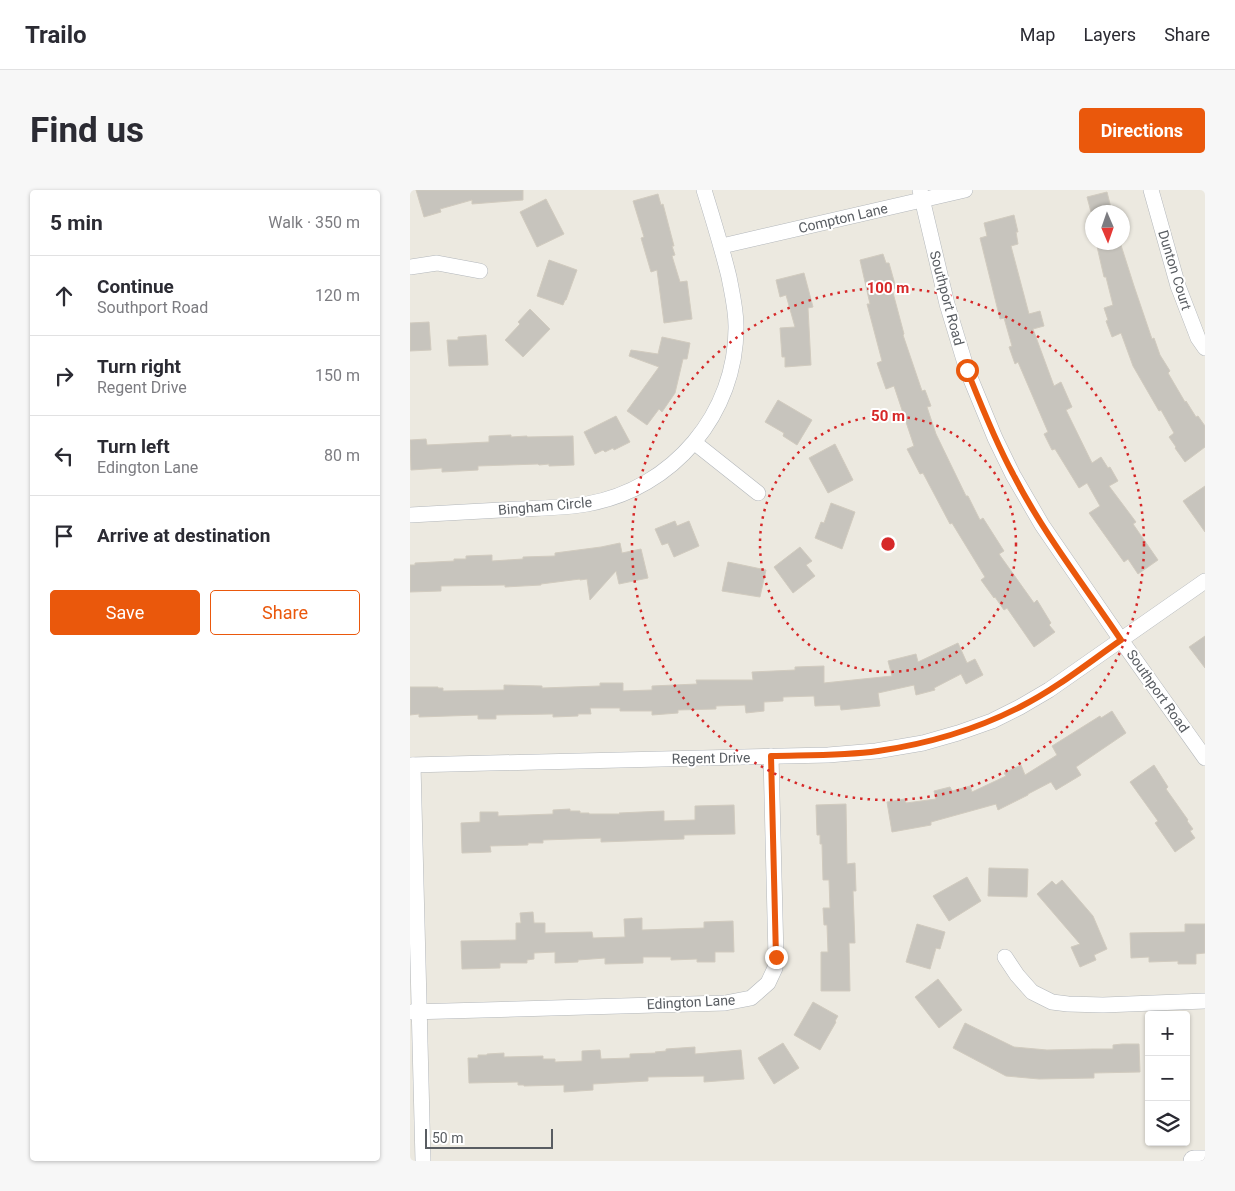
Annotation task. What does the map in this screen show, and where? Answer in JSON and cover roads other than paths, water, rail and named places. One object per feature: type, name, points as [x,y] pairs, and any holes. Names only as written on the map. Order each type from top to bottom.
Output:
[{"type":"street","name":"Bingham Circle","points":[[410,515],[587,505],[614,498],[640,486],[667,470],[694,443],[710,423],[724,392],[734,356],[736,326],[734,300],[722,246],[704,190]]},
{"type":"street","name":"Compton Lane","points":[[722,246],[921,195],[964,190]]},
{"type":"street","name":"Dunton Court","points":[[1151,190],[1178,286],[1198,338],[1205,348]]},
{"type":"street","name":"Southport Road","points":[[921,195],[947,304],[967,370],[995,438],[1013,475],[1042,525],[1205,758]]},
{"type":"street","points":[[410,267],[437,263],[480,270]]},
{"type":"street","points":[[694,443],[758,493]]},
{"type":"street","name":"Regent Drive","points":[[411,765],[828,755],[876,751],[923,743],[992,721],[1020,707],[1049,690],[1205,581]]},
{"type":"street","name":"Edington Lane","points":[[415,1012],[725,1003],[751,998],[768,983],[775,968],[776,957],[771,756]]},
{"type":"street","points":[[411,765],[415,1012],[424,1161]]},
{"type":"street","points":[[1005,957],[1032,992],[1052,1002],[1103,1005],[1205,1001]]},
{"type":"street","points":[[1194,1161],[1205,1161]]}]
